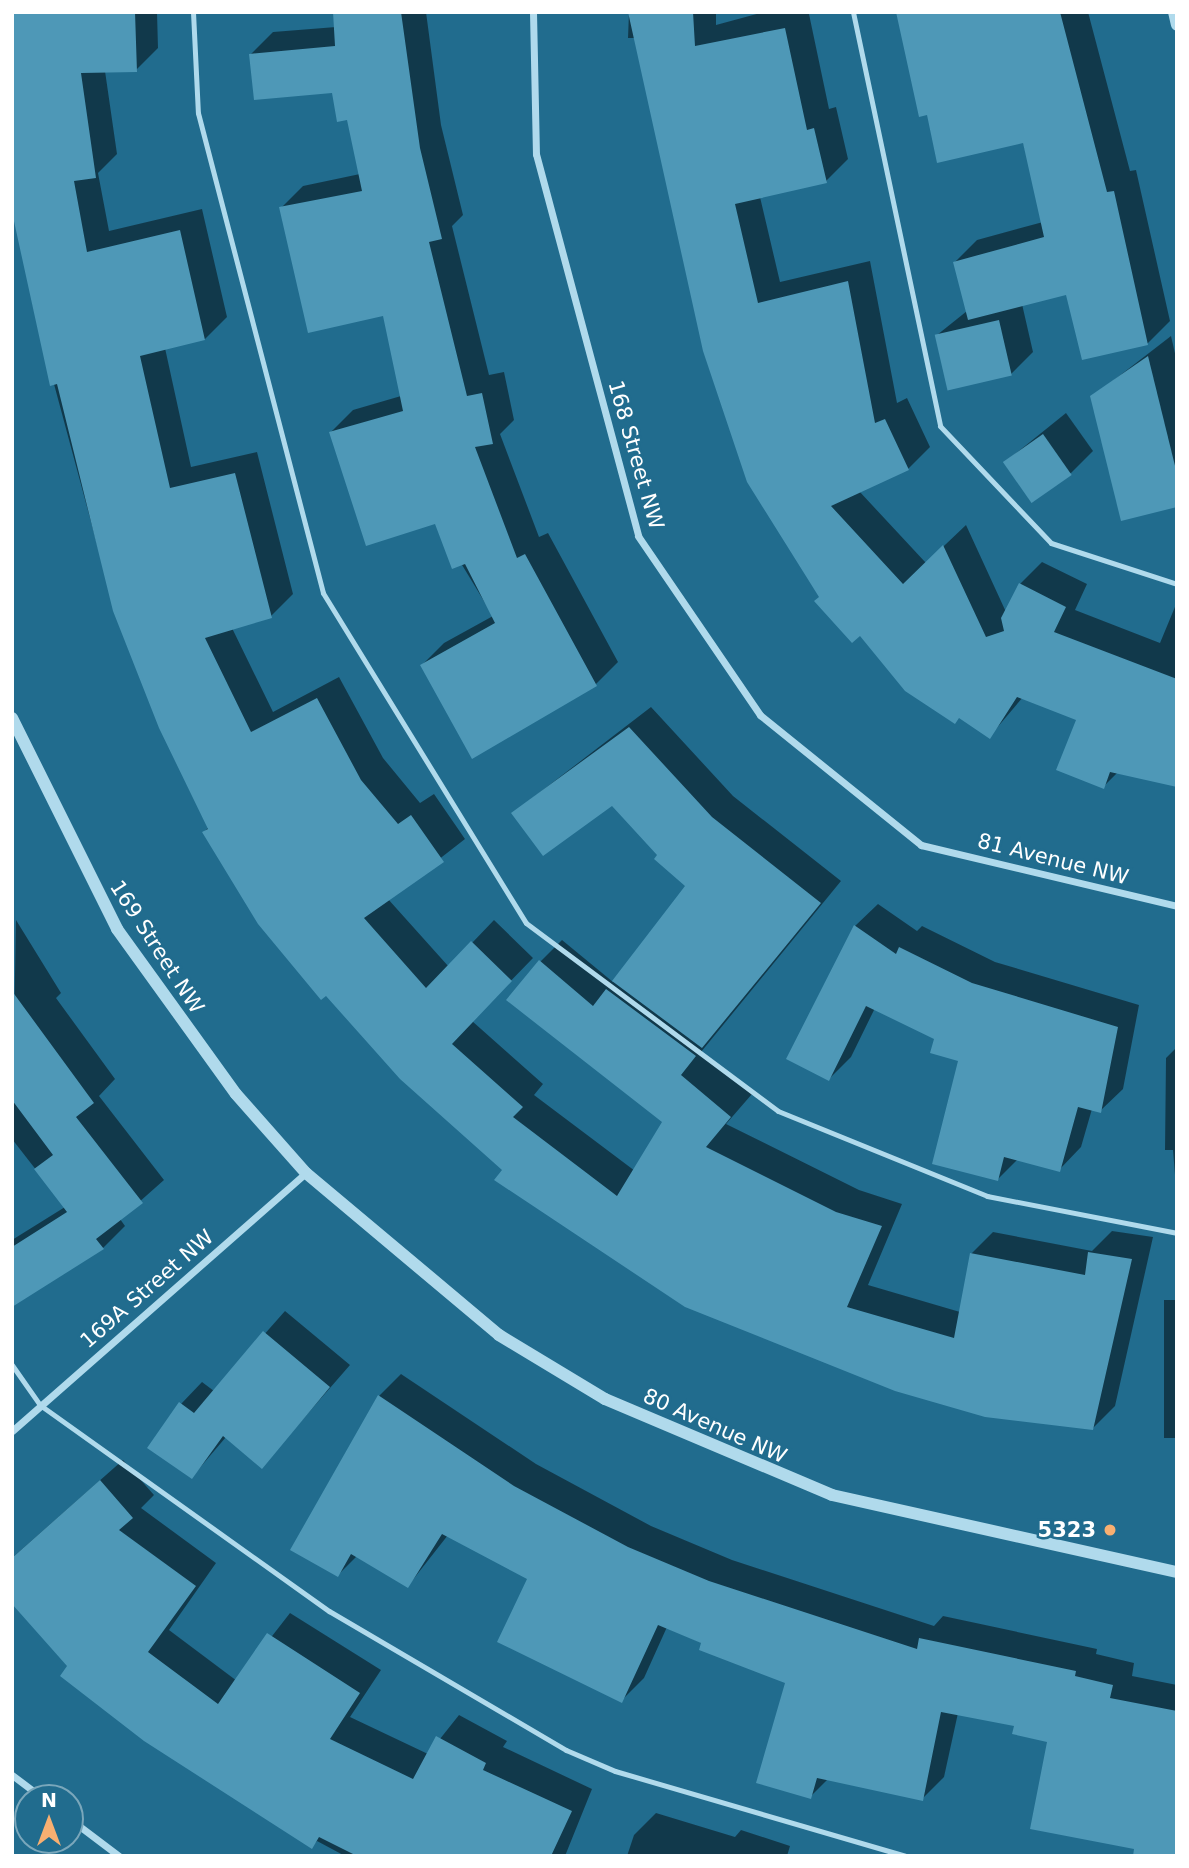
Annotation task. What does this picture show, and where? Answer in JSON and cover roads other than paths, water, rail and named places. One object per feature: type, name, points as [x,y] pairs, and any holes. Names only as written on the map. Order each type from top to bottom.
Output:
[{"type":"street","name":"168 Street NW","points":[[533,12],[536,154],[638,536],[760,715],[921,845]]},
{"type":"street","points":[[1174,12],[1177,25]]},
{"type":"street","name":"169 Street NW","points":[[12,718],[117,929],[236,1094],[306,1173]]},
{"type":"street","name":"81 Avenue NW","points":[[921,845],[1177,906]]},
{"type":"street","name":"169A Street NW","points":[[12,1431],[306,1173]]},
{"type":"street","name":"80 Avenue NW","points":[[306,1173],[499,1335],[605,1399],[740,1461],[894,1511],[1177,1572]]},
{"type":"street","points":[[84,1830],[119,1856]]},
{"type":"lane","points":[[193,12],[198,113],[323,593],[526,923],[778,1111],[987,1196],[1177,1233]]},
{"type":"lane","points":[[853,12],[940,426],[1051,543],[1177,584]]},
{"type":"lane","points":[[12,1365],[40,1405],[330,1611],[566,1750],[615,1771],[905,1856]]},
{"type":"place","name":"5323","points":[[1110,1530]]}]
